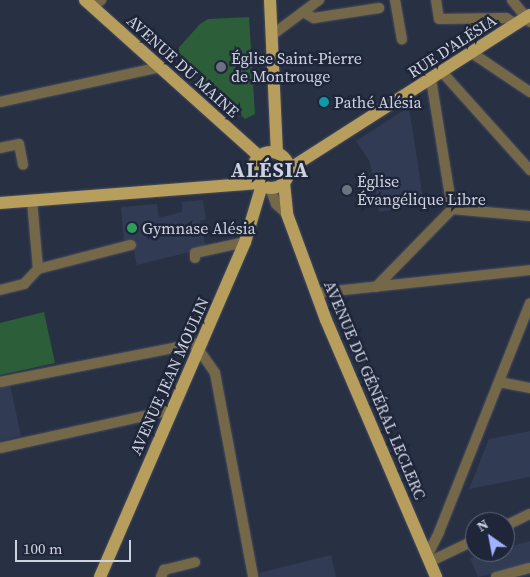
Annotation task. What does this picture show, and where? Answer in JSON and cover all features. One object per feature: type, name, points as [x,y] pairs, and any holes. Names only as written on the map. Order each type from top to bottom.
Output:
[{"type":"main road","points":[[270,0],[277,153]]},
{"type":"main road","name":"AVENUE DU MAINE","points":[[93,2],[160,67],[259,156]]},
{"type":"main road","name":"RUE D'ALÉSIA","points":[[289,169],[526,20]]},
{"type":"main road","points":[[0,203],[263,186],[284,183],[289,169],[286,160],[277,153],[259,156],[253,170],[263,186]]},
{"type":"main road","name":"AVENUE DU GÉNÉRAL LECLERC","points":[[284,183],[287,214],[316,293],[436,577]]},
{"type":"main road","name":"AVENUE JEAN MOULIN","points":[[100,577],[245,242],[263,186]]},
{"type":"street","points":[[272,35],[319,0]]},
{"type":"street","points":[[395,0],[402,40]]},
{"type":"street","points":[[436,0],[439,19],[506,18],[526,20]]},
{"type":"street","points":[[512,0],[526,20]]},
{"type":"street","points":[[303,12],[314,18],[379,8]]},
{"type":"street","points":[[472,53],[530,92]]},
{"type":"street","points":[[0,102],[160,67]]},
{"type":"street","points":[[436,76],[530,170]]},
{"type":"street","points":[[436,76],[452,209]]},
{"type":"street","points":[[0,148],[19,144],[23,165]]},
{"type":"street","name":"AVENUE DU GÉNÉRAL LECLERC","points":[[263,186],[276,204],[287,214]]},
{"type":"street","points":[[32,200],[38,268]]},
{"type":"street","points":[[452,209],[530,216]]},
{"type":"street","points":[[376,287],[452,209]]},
{"type":"street","points":[[195,258],[194,253],[245,242]]},
{"type":"street","points":[[0,290],[24,284],[38,268],[131,245]]},
{"type":"street","points":[[316,293],[530,270]]},
{"type":"street","points":[[428,559],[530,303]]},
{"type":"street","points":[[0,382],[201,346],[215,372],[253,577]]},
{"type":"street","points":[[499,382],[530,388]]},
{"type":"street","points":[[0,448],[172,410]]},
{"type":"street","points":[[515,521],[530,514]]},
{"type":"street","points":[[428,559],[465,544]]},
{"type":"street","points":[[161,577],[164,570],[195,562]]},
{"type":"street","points":[[496,577],[530,568]]},
{"type":"shaded area","points":[[409,107],[424,205],[379,212],[370,162],[356,141]]},
{"type":"shaded area","points":[[203,200],[206,219],[200,221],[206,248],[137,265],[132,241],[124,243],[121,207],[157,204],[159,218],[182,212],[182,202]]},
{"type":"shaded area","points":[[10,384],[21,436],[0,441],[0,386]]},
{"type":"shaded area","points":[[530,431],[530,477],[469,489],[489,439]]},
{"type":"shaded area","points":[[530,541],[530,564],[478,577],[472,562],[515,562],[515,545]]},
{"type":"shaded area","points":[[331,555],[336,577],[260,577],[259,573]]},
{"type":"green space","points":[[249,17],[255,114],[245,119],[173,54],[200,24],[208,19]]},
{"type":"green space","points":[[44,312],[55,363],[0,375],[0,323]]},
{"type":"place","name":"Église Saint-Pierre de Montrouge","points":[[221,67]]},
{"type":"place","name":"Pathé Alésia","points":[[324,102]]},
{"type":"place","name":"Église Évangélique Libre","points":[[347,190]]},
{"type":"place","name":"Gymnase Alésia","points":[[132,228]]},
{"type":"district","name":"ALÉSIA","points":[[270,170]]}]
